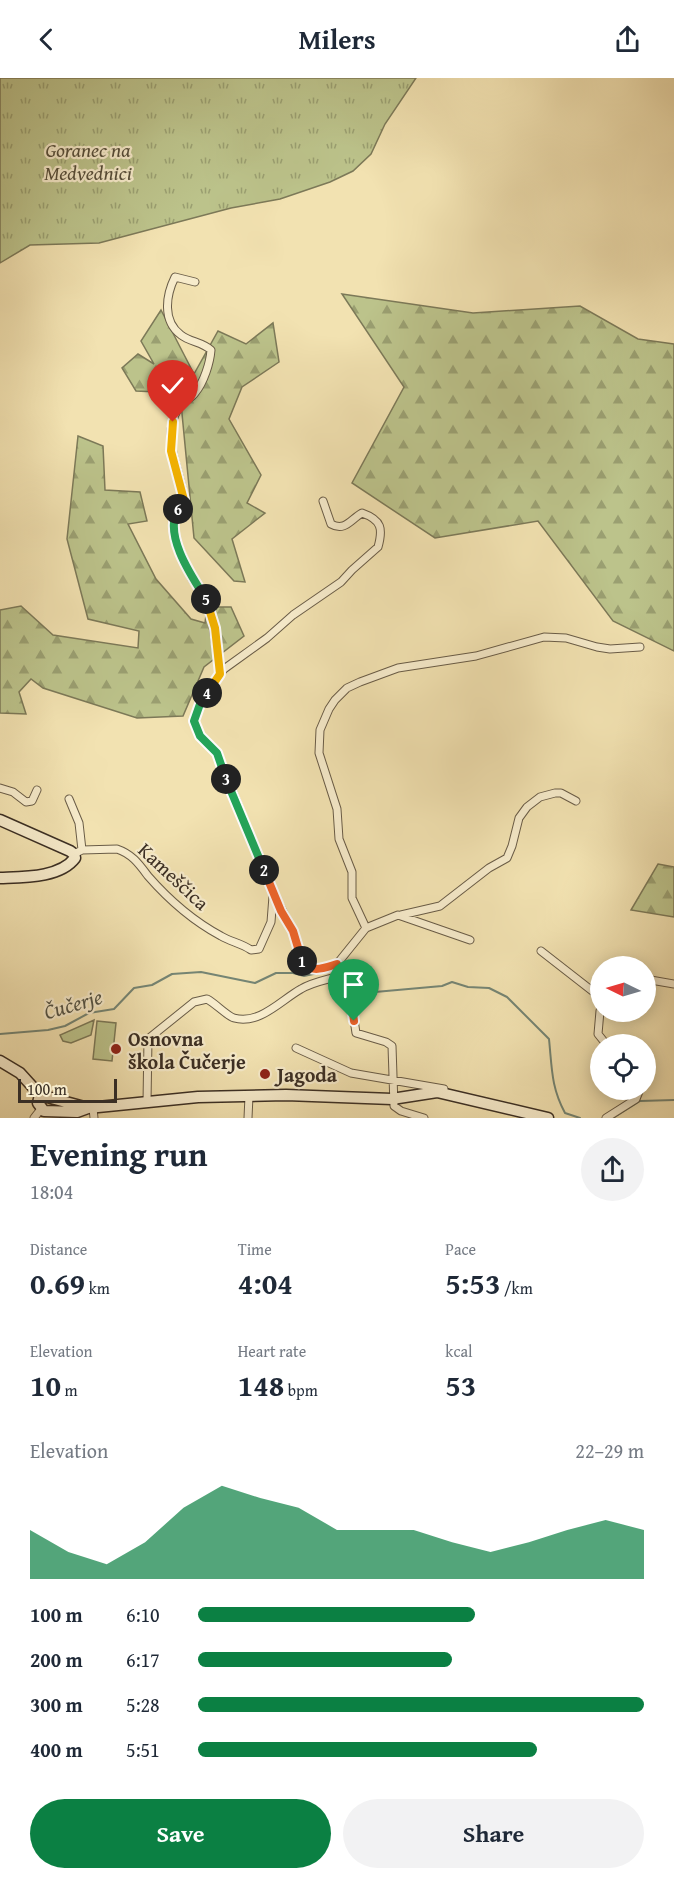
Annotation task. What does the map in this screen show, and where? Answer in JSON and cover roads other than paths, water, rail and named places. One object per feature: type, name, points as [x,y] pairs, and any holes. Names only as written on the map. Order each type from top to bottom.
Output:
[{"type":"street","points":[[195,282],[175,277],[167,293],[168,313],[179,334],[211,350],[200,385],[195,394],[178,407],[173,422],[171,451],[184,500],[173,523],[175,538],[192,579],[207,601],[211,613],[220,674]]},
{"type":"street","points":[[323,501],[331,524],[336,526],[342,527],[349,524],[362,513],[377,520],[380,526],[378,547],[341,582],[293,615],[220,674],[200,704],[194,721],[200,736],[217,753],[274,894],[293,931],[305,966],[317,970],[339,969]]},
{"type":"street","points":[[366,928],[352,898],[352,872],[339,839],[337,809],[319,753],[320,730],[335,700],[348,688],[398,668],[476,656],[544,638],[566,638],[610,649],[640,647]]},
{"type":"street","points":[[0,788],[13,792],[26,802],[32,801],[37,790]]},
{"type":"street","points":[[424,1118],[401,1111],[394,1106],[392,1046],[378,1039],[356,1033],[350,992],[339,969],[341,961],[366,928],[398,915],[440,906],[489,868],[507,858],[519,818],[527,807],[540,797],[561,793],[576,801]]},
{"type":"street","points":[[0,878],[47,874],[72,862],[78,852],[79,823],[69,799]]},
{"type":"street","points":[[0,820],[78,852]]},
{"type":"street","name":"Kameščica","points":[[78,852],[117,849],[128,853],[137,860],[158,887],[178,907],[213,932],[225,939],[241,943],[251,950],[259,949],[263,944],[271,922],[274,894]]},
{"type":"street","points":[[398,915],[470,940]]},
{"type":"street","points":[[541,951],[590,990]]},
{"type":"street","points":[[147,1102],[148,1039],[194,1002],[207,999],[231,1017],[249,1019],[258,1017],[300,989],[320,981],[339,969]]},
{"type":"street","points":[[656,981],[674,984]]},
{"type":"street","points":[[296,1048],[338,1068],[367,1076],[444,1088],[447,1093]]},
{"type":"street","points":[[0,1061],[20,1073],[40,1095],[92,1111]]},
{"type":"street","points":[[40,1095],[38,1102],[41,1109],[50,1113],[65,1113],[198,1097],[286,1095],[392,1099],[437,1092],[548,1118]]},
{"type":"street","points":[[248,1118],[249,1096]]},
{"type":"street","points":[[606,1118],[634,1100]]},
{"type":"street","points":[[34,1118],[41,1109]]},
{"type":"waterway","name":"Čučerje","points":[[342,967],[352,965],[363,967],[368,982],[375,992],[442,986],[452,982],[468,987],[489,988],[507,997],[549,1039],[553,1077],[560,1104],[565,1113],[580,1118]]},
{"type":"waterway","name":"Čučerje","points":[[0,1034],[48,1030],[65,1026],[89,1013],[114,1009],[134,988],[152,985],[172,974],[201,972],[255,983],[276,973],[293,973],[304,976],[337,969]]},
{"type":"waterway","name":"Čučerje","points":[[613,1118],[640,1101],[674,1100]]},
{"type":"place","name":"Osnovna škola Čučerje","points":[[116,1049]]},
{"type":"place","name":"Jagoda","points":[[265,1074]]},
{"type":"park label","name":"Goranec na Medvednici","points":[[88,160]]}]
